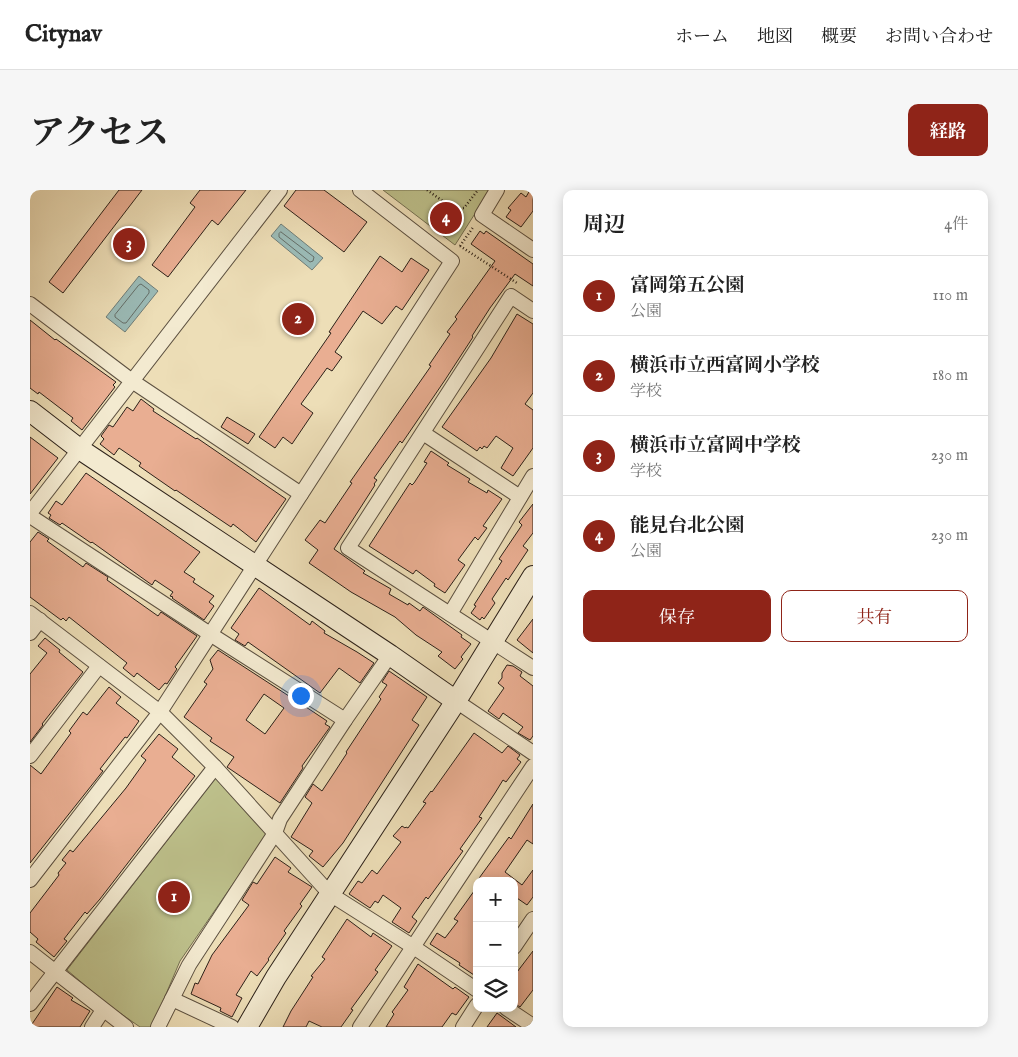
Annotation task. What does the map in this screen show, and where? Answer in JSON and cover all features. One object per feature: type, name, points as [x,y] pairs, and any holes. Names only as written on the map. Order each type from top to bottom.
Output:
[{"type":"street","points":[[280,190],[132,382],[78,448],[30,514],[210,634],[345,720]]},
{"type":"street","points":[[30,880],[160,712],[254,564],[452,261],[360,190]]},
{"type":"street","points":[[497,190],[482,215],[533,250]]},
{"type":"street","points":[[533,311],[511,296],[348,548],[533,668]]},
{"type":"street","points":[[30,304],[132,382],[301,494]]},
{"type":"street","points":[[30,411],[78,448],[390,654],[456,702],[533,753]]},
{"type":"street","points":[[423,433],[520,497]]},
{"type":"street","points":[[450,614],[533,476]]},
{"type":"street","points":[[247,1027],[276,977],[456,702],[533,576]]},
{"type":"street","points":[[30,633],[35,617],[160,712],[215,767],[330,894],[473,987]]},
{"type":"street","points":[[158,1027],[189,965],[275,833],[280,819],[390,654]]},
{"type":"street","points":[[30,756],[99,666]]},
{"type":"street","points":[[360,1027],[533,766]]},
{"type":"street","points":[[30,1004],[215,767]]},
{"type":"street","points":[[518,941],[533,919]]},
{"type":"street","points":[[30,952],[126,1027]]},
{"type":"street","points":[[172,999],[232,1027]]},
{"type":"street","points":[[92,1027],[103,1010]]},
{"type":"street","points":[[463,1027],[473,1011]]},
{"type":"street","points":[[512,1012],[533,1026]]},
{"type":"path","points":[[427,190],[454,209],[464,208],[478,190]]},
{"type":"path","points":[[452,261],[482,215]]},
{"type":"path","points":[[460,246],[518,284]]},
{"type":"green space","points":[[383,190],[490,190],[455,245]]},
{"type":"green space","points":[[216,777],[268,833],[180,961],[152,1027],[140,1027],[107,1004],[67,970]]},
{"type":"water","points":[[281,224],[323,258],[312,270],[271,236]]},
{"type":"water","points":[[139,276],[158,291],[125,332],[106,317]]},
{"type":"building","points":[[119,190],[142,190],[63,293],[49,282]]},
{"type":"building","points":[[200,190],[246,190],[218,225],[212,220],[168,277],[152,265],[195,207],[190,203]]},
{"type":"building","points":[[296,190],[324,190],[367,222],[344,252],[284,206]]},
{"type":"building","points":[[530,190],[533,190],[533,211],[521,227],[506,217],[511,210],[508,208],[521,193],[526,197]]},
{"type":"building","points":[[480,231],[484,234],[486,231],[533,264],[533,286],[515,274],[490,308],[445,380],[402,443],[400,441],[374,478],[377,480],[375,485],[334,549],[365,571],[363,573],[391,589],[389,594],[408,605],[409,603],[420,611],[423,607],[462,635],[461,637],[471,644],[455,669],[438,656],[442,652],[416,635],[395,617],[351,592],[309,563],[318,550],[305,540],[320,520],[325,523],[352,483],[350,482],[431,366],[429,365],[450,334],[447,332],[457,319],[455,317],[495,261],[471,244]]},
{"type":"building","points":[[380,256],[402,272],[411,258],[429,270],[402,310],[396,306],[382,324],[363,311],[335,352],[342,357],[332,371],[327,368],[301,404],[313,413],[292,444],[283,437],[275,448],[259,437],[331,333],[329,332]]},
{"type":"building","points":[[517,314],[533,324],[533,393],[525,404],[533,410],[533,448],[513,476],[501,468],[513,448],[496,436],[487,448],[484,446],[482,449],[480,447],[477,451],[442,427],[491,358]]},
{"type":"building","points":[[30,320],[55,340],[116,382],[113,385],[115,387],[82,430],[71,421],[73,418],[39,392],[38,394],[30,388]]},
{"type":"building","points":[[141,399],[154,409],[153,411],[197,438],[286,499],[256,542],[233,524],[231,527],[175,491],[139,466],[141,463],[119,448],[114,455],[100,444],[104,439],[101,436],[109,425],[113,427],[127,407],[133,411]]},
{"type":"building","points":[[227,417],[255,434],[248,444],[221,427]]},
{"type":"building","points":[[30,437],[58,458],[30,494]]},
{"type":"building","points":[[431,451],[449,463],[447,465],[470,479],[468,482],[487,493],[488,490],[502,499],[483,526],[487,528],[478,540],[475,537],[458,560],[465,565],[445,593],[416,570],[413,574],[369,546],[410,483],[412,485],[414,483],[427,463],[424,462]]},
{"type":"building","points":[[86,473],[200,552],[184,572],[195,579],[193,582],[214,596],[209,602],[214,606],[204,620],[172,598],[170,596],[173,592],[155,580],[152,585],[92,542],[62,523],[60,525],[49,518],[51,515],[48,513],[56,501],[62,505]]},
{"type":"building","points":[[533,504],[533,533],[523,546],[528,550],[508,580],[506,578],[492,599],[495,603],[484,619],[482,617],[480,620],[471,613],[476,606],[474,605],[502,561],[499,559],[522,525],[519,522]]},
{"type":"building","points":[[38,532],[49,539],[47,541],[83,567],[86,563],[108,577],[107,580],[158,616],[161,612],[197,636],[175,667],[177,669],[167,684],[165,683],[159,690],[137,673],[134,677],[123,668],[127,663],[69,617],[66,621],[63,618],[61,620],[30,597],[30,542]]},
{"type":"building","points":[[259,588],[310,625],[312,621],[325,631],[324,633],[374,663],[360,683],[339,668],[320,693],[248,642],[245,646],[235,640],[239,634],[231,628]]},
{"type":"building","points":[[533,619],[533,653],[517,640]]},
{"type":"building","points":[[45,638],[83,672],[30,742],[30,674],[47,653],[38,646]]},
{"type":"building","points":[[218,650],[327,721],[325,724],[330,727],[302,766],[303,768],[280,803],[227,767],[234,757],[210,741],[212,738],[184,717],[207,684],[204,682],[213,669],[210,660]],"holes":[[[264,694],[284,708],[265,734],[246,720]]]},
{"type":"building","points":[[507,665],[513,666],[522,672],[520,676],[533,686],[533,736],[530,740],[518,733],[523,727],[503,713],[499,719],[488,711],[504,688],[498,683]]},
{"type":"building","points":[[389,671],[427,697],[412,720],[419,725],[343,843],[323,867],[309,856],[313,851],[291,837],[312,803],[305,797],[313,784],[322,791],[381,699],[379,697],[387,685],[382,682]]},
{"type":"building","points":[[109,687],[121,697],[116,703],[139,721],[100,769],[103,771],[30,863],[30,765],[41,774],[71,733],[69,731],[83,712],[87,715]]},
{"type":"building","points":[[474,733],[502,753],[508,746],[520,755],[517,759],[521,762],[506,782],[503,780],[479,817],[482,818],[460,849],[463,851],[428,899],[426,897],[412,917],[417,921],[409,933],[392,922],[401,908],[383,895],[378,903],[375,901],[370,908],[349,894],[358,881],[362,883],[372,870],[377,874],[401,842],[393,836],[402,826],[408,828],[426,803],[423,802]]},
{"type":"building","points":[[159,734],[178,749],[172,757],[195,776],[100,899],[87,914],[85,912],[64,939],[67,941],[54,957],[36,942],[38,939],[30,932],[30,913],[59,875],[58,873],[66,863],[62,860],[70,850],[73,852],[126,788],[146,760],[141,756]]},
{"type":"building","points":[[533,804],[533,844],[527,840],[505,872],[512,877],[480,877],[509,837],[511,839]]},
{"type":"building","points":[[275,857],[291,868],[288,872],[312,887],[300,904],[302,906],[284,931],[286,933],[269,960],[257,976],[251,971],[236,995],[242,998],[232,1017],[220,1011],[221,1008],[191,994],[195,983],[198,984],[212,955],[249,905],[242,900],[253,882],[257,884]]},
{"type":"building","points":[[533,870],[533,897],[527,905],[518,899],[518,882],[522,885]]},
{"type":"building","points":[[473,893],[473,974],[459,965],[460,963],[430,944],[437,933],[445,938],[458,921],[454,919]]},
{"type":"building","points":[[347,919],[371,937],[373,933],[392,946],[375,970],[378,972],[351,1009],[353,1010],[341,1027],[322,1027],[309,1021],[306,1027],[283,1027],[313,977],[311,976],[325,959],[322,957]]},
{"type":"building","points":[[533,951],[533,990],[520,1007],[518,1006],[518,971]]},
{"type":"building","points":[[418,964],[453,989],[455,987],[469,997],[456,1015],[452,1013],[442,1027],[386,1027],[394,1014],[392,1012],[408,990],[404,987]]},
{"type":"building","points":[[57,987],[73,998],[71,1000],[90,1011],[80,1027],[30,1027]]},
{"type":"building","points":[[497,1013],[516,1027],[487,1027]]},
{"type":"place","name":"能見台北公園","points":[[446,218]]},
{"type":"place","name":"横浜市立富岡中学校","points":[[129,244]]},
{"type":"place","name":"横浜市立西富岡小学校","points":[[298,319]]},
{"type":"place","name":"富岡第五公園","points":[[174,897]]}]
